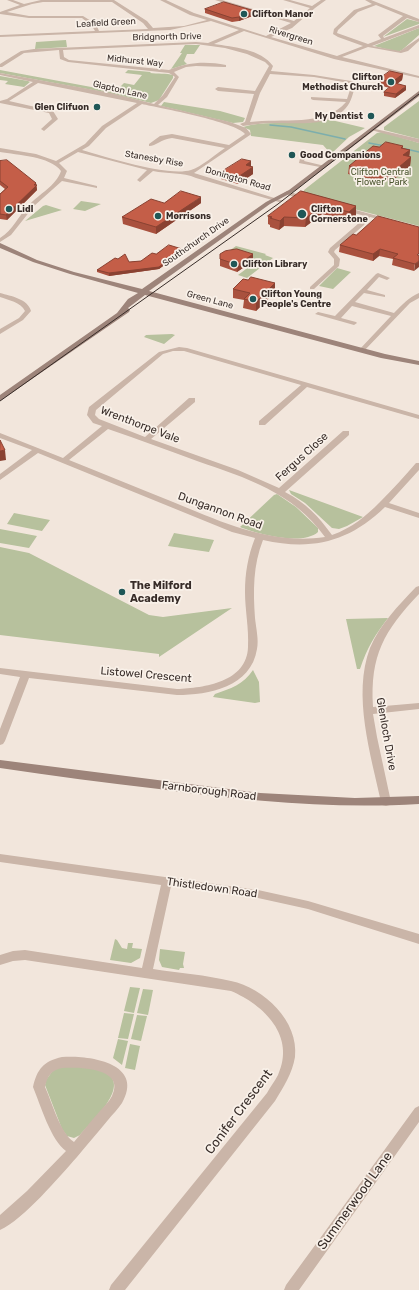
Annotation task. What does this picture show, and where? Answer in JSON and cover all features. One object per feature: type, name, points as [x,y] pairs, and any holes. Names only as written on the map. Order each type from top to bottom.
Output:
[{"type":"street","points":[[9,0],[24,5]]},
{"type":"street","points":[[0,13],[24,5],[43,1],[79,0],[116,2],[145,22],[151,29]]},
{"type":"street","name":"Rivergreen","points":[[162,0],[184,11],[336,58],[419,77]]},
{"type":"street","points":[[217,0],[295,23]]},
{"type":"street","points":[[285,0],[312,7]]},
{"type":"street","points":[[267,37],[295,23],[312,7],[324,0]]},
{"type":"street","points":[[367,0],[419,21]]},
{"type":"street","points":[[376,4],[356,11],[335,32],[336,35],[368,46],[401,52],[419,39]]},
{"type":"street","points":[[0,13],[29,17],[84,17],[94,25],[98,32]]},
{"type":"street","points":[[385,39],[380,38],[380,36],[406,16]]},
{"type":"street","name":"Leafield Green","points":[[0,36],[184,27],[212,20]]},
{"type":"street","points":[[336,58],[419,26]]},
{"type":"street","points":[[209,44],[220,38],[243,30]]},
{"type":"street","name":"Bridgnorth Drive","points":[[0,66],[26,51],[61,48],[182,43],[209,44],[256,55],[270,63],[271,66],[268,72]]},
{"type":"street","name":"Midhurst Way","points":[[61,48],[62,58],[68,61],[170,72],[176,75],[177,77],[165,96],[154,106]]},
{"type":"street","points":[[170,72],[192,64],[224,66]]},
{"type":"street","points":[[236,126],[274,121],[317,121],[342,110],[349,101],[353,87],[350,82],[346,81],[314,76],[268,72],[257,92],[247,124]]},
{"type":"street","name":"Glapton Lane","points":[[0,74],[141,102],[236,126]]},
{"type":"street","points":[[2,102],[37,81]]},
{"type":"street","points":[[218,89],[257,92]]},
{"type":"street","name":"Southchurch Drive","points":[[0,399],[278,200],[419,93]]},
{"type":"street","points":[[313,98],[349,101]]},
{"type":"street","points":[[2,102],[51,112],[55,119],[44,129]]},
{"type":"street","points":[[57,162],[79,151],[87,145],[104,127],[141,102]]},
{"type":"street","name":"Stanesby Rise","points":[[79,151],[152,169],[183,174],[190,173],[230,148],[248,134],[244,129],[236,126]]},
{"type":"street","points":[[372,129],[419,141]]},
{"type":"street","points":[[151,145],[162,137],[172,136],[230,148]]},
{"type":"street","points":[[0,150],[57,162],[64,171],[61,179],[31,206],[6,237],[0,240]]},
{"type":"street","points":[[304,154],[299,162],[323,167]]},
{"type":"street","points":[[139,180],[152,169]]},
{"type":"street","name":"Donington Road","points":[[190,173],[198,177],[278,200]]},
{"type":"street","points":[[61,179],[97,188]]},
{"type":"street","points":[[287,193],[312,200]]},
{"type":"street","points":[[336,206],[396,222]]},
{"type":"street","points":[[308,282],[315,286],[337,265],[337,259],[331,252],[332,249],[362,224],[364,219],[369,215]]},
{"type":"street","name":"Green Lane","points":[[0,245],[35,261],[55,268],[361,350],[419,363]]},
{"type":"street","points":[[336,318],[378,275],[387,278]]},
{"type":"street","points":[[362,291],[383,296]]},
{"type":"street","points":[[0,295],[21,302],[27,306],[28,311],[21,319],[0,332]]},
{"type":"street","points":[[361,350],[408,302],[419,295]]},
{"type":"street","points":[[350,303],[395,315]]},
{"type":"street","points":[[318,314],[354,324]]},
{"type":"street","name":"Wrenthorpe Vale","points":[[329,537],[318,521],[308,511],[280,492],[238,473],[107,426],[92,418],[92,409],[160,353],[171,349],[185,349],[419,417]]},
{"type":"street","points":[[262,423],[306,384]]},
{"type":"street","points":[[146,440],[192,400]]},
{"type":"street","points":[[63,461],[107,426]]},
{"type":"street","name":"Fergus Close","points":[[280,492],[346,433]]},
{"type":"street","name":"Dungannon Road","points":[[0,435],[235,530],[259,538],[292,542],[329,537],[356,527],[383,503],[419,465]]},
{"type":"street","name":"Fergus Close","points":[[339,439],[347,442]]},
{"type":"street","points":[[0,478],[37,450]]},
{"type":"street","points":[[383,503],[419,516]]},
{"type":"street","name":"Listowel Crescent","points":[[0,671],[177,692],[202,692],[220,686],[235,678],[245,668],[252,656],[250,572],[253,554],[259,538]]},
{"type":"street","name":"Glenloch Drive","points":[[386,802],[368,710],[367,678],[375,648],[384,630],[396,614],[419,589]]},
{"type":"street","points":[[0,741],[26,674]]},
{"type":"street","points":[[368,710],[419,706]]},
{"type":"street","name":"Farnborough Road","points":[[0,764],[248,796],[309,801],[386,802],[419,800]]},
{"type":"street","name":"Thistledown Road","points":[[0,858],[258,894],[308,905],[419,939]]},
{"type":"street","points":[[146,973],[167,881]]},
{"type":"street","name":"Conifer Crescent","points":[[0,960],[13,956],[25,955],[232,986],[255,996],[270,1008],[281,1024],[288,1043],[288,1061],[285,1075],[271,1097],[116,1290]]},
{"type":"street","points":[[0,1223],[12,1214],[43,1184],[74,1150],[116,1100],[121,1087],[120,1080],[116,1074],[105,1066],[69,1061],[60,1062],[47,1069],[40,1081],[39,1086],[59,1134],[65,1143],[74,1150]]},
{"type":"street","name":"Summerwood Lane","points":[[291,1290],[419,1112]]},
{"type":"green space","points":[[407,19],[419,22],[419,24],[383,37]]},
{"type":"green space","points":[[419,28],[419,35],[398,52],[374,46]]},
{"type":"green space","points":[[66,40],[67,47],[35,49],[36,42]]},
{"type":"green space","points":[[185,45],[200,45],[194,54],[187,54],[184,61],[187,64],[171,69],[182,53],[180,53]]},
{"type":"green space","points":[[0,70],[102,89],[107,85],[120,87],[124,83],[134,85],[142,75],[125,73],[128,70],[171,74],[173,75],[173,78],[159,100],[151,103],[109,93],[0,73]]},
{"type":"green space","points":[[0,76],[30,82],[24,87],[5,84],[8,81],[0,80]]},
{"type":"green space","points":[[419,101],[419,139],[384,130],[384,127]]},
{"type":"green space","points":[[164,102],[220,111],[245,118],[243,122],[233,123],[161,106]]},
{"type":"green space","points":[[327,119],[365,128],[349,137],[331,154],[323,145],[251,136],[250,130],[243,127],[253,124],[306,123]]},
{"type":"green space","name":"Clifton Central 'Flower' Park","points":[[382,132],[419,143],[419,226],[304,196],[304,190],[377,133]]},
{"type":"green space","points":[[81,201],[101,204],[85,211],[73,209]]},
{"type":"green space","points":[[46,205],[62,210],[25,221],[43,206]]},
{"type":"green space","points":[[236,246],[266,254],[265,255],[273,258],[247,278],[238,275],[258,260],[229,251]]},
{"type":"green space","points":[[337,268],[351,272],[333,289],[319,286]]},
{"type":"green space","points":[[146,335],[175,335],[164,344],[144,337]]},
{"type":"green space","points":[[289,490],[363,517],[339,529],[332,528],[305,503],[291,494]]},
{"type":"green space","points":[[277,494],[296,507],[318,528],[318,532],[311,536],[302,538],[291,538],[257,533],[240,527],[274,495]]},
{"type":"green space","points":[[14,513],[50,520],[42,531],[7,524]]},
{"type":"green space","points":[[0,529],[37,536],[29,548],[0,543]]},
{"type":"green space","points":[[174,533],[214,540],[209,552],[168,546]]},
{"type":"green space","points":[[0,547],[29,553],[149,615],[163,617],[232,608],[159,657],[159,654],[0,635]]},
{"type":"green space","points":[[388,618],[372,642],[360,669],[357,669],[346,619]]},
{"type":"green space","points":[[253,670],[259,682],[260,702],[255,703],[213,697],[215,694],[231,688],[241,682]]},
{"type":"green space","points":[[115,939],[122,948],[127,949],[128,943],[133,943],[132,948],[142,949],[140,958],[131,963],[110,960]]},
{"type":"green space","points":[[160,949],[185,952],[183,964],[184,968],[180,968],[179,970],[162,967],[159,960]]},
{"type":"green space","points":[[130,987],[140,988],[134,1013],[124,1011]]},
{"type":"green space","points":[[143,989],[153,990],[148,1015],[137,1013]]},
{"type":"green space","points":[[124,1013],[134,1014],[128,1039],[118,1038]]},
{"type":"green space","points":[[137,1015],[147,1016],[141,1041],[131,1039]]},
{"type":"green space","points":[[118,1039],[128,1041],[122,1065],[113,1058]]},
{"type":"green space","points":[[130,1044],[140,1046],[135,1070],[125,1068]]},
{"type":"green space","points":[[70,1065],[103,1071],[111,1077],[114,1085],[112,1094],[107,1103],[80,1135],[74,1138],[67,1136],[62,1129],[45,1085],[46,1080],[54,1069]]},
{"type":"building","points":[[224,2],[255,11],[232,18],[205,9]]},
{"type":"building","points":[[390,71],[403,74],[392,82],[379,79]]},
{"type":"building","points":[[395,83],[406,86],[396,94],[384,92]]},
{"type":"building","points":[[386,142],[403,146],[401,148],[410,150],[403,155],[411,157],[393,172],[389,171],[386,174],[349,166],[373,146],[379,147]]},
{"type":"building","points":[[242,159],[251,161],[246,165],[253,167],[238,177],[221,172]]},
{"type":"building","points":[[7,160],[36,183],[34,185],[37,185],[6,215],[0,214],[0,194],[8,187],[0,181],[0,161]]},
{"type":"building","points":[[181,191],[201,197],[156,227],[122,217],[151,199],[164,203]]},
{"type":"building","points":[[301,191],[356,206],[349,212],[323,205],[306,218],[284,217],[280,221],[268,216]]},
{"type":"building","points":[[378,216],[419,227],[419,253],[417,255],[419,255],[419,261],[415,264],[393,258],[398,254],[380,249],[373,254],[340,245],[353,234],[356,235]]},
{"type":"building","points":[[169,245],[182,249],[159,267],[109,273],[97,270],[115,258],[118,259],[125,254],[129,262],[141,261],[152,253],[156,254]]},
{"type":"building","points":[[237,249],[253,254],[238,265],[220,259],[220,254],[225,251]]},
{"type":"building","points":[[251,277],[275,283],[256,302],[244,299],[250,293],[233,289],[243,279],[248,280]]},
{"type":"building","points":[[0,440],[5,450],[0,451]]},
{"type":"waterway","points":[[270,125],[291,127],[345,139]]},
{"type":"waterway","points":[[369,143],[385,146]]},
{"type":"waterway","points":[[406,149],[419,152]]},
{"type":"tram line","points":[[0,401],[278,204],[419,94]]},
{"type":"place","name":"Clifton Manor","points":[[244,14]]},
{"type":"place","name":"Clifton Methodist Church","points":[[391,82]]},
{"type":"place","name":"Glen Clifuon","points":[[97,107]]},
{"type":"place","name":"My Dentist","points":[[371,116]]},
{"type":"place","name":"Good Companions","points":[[292,155]]},
{"type":"place","name":"Lidl","points":[[9,209]]},
{"type":"place","name":"Clifton Cornerstone","points":[[302,214]]},
{"type":"place","name":"Morrisons","points":[[158,216]]},
{"type":"place","name":"Clifton Library","points":[[234,264]]},
{"type":"place","name":"Clifton Young People's Centre","points":[[253,299]]},
{"type":"place","name":"The Milford Academy","points":[[122,592]]}]
